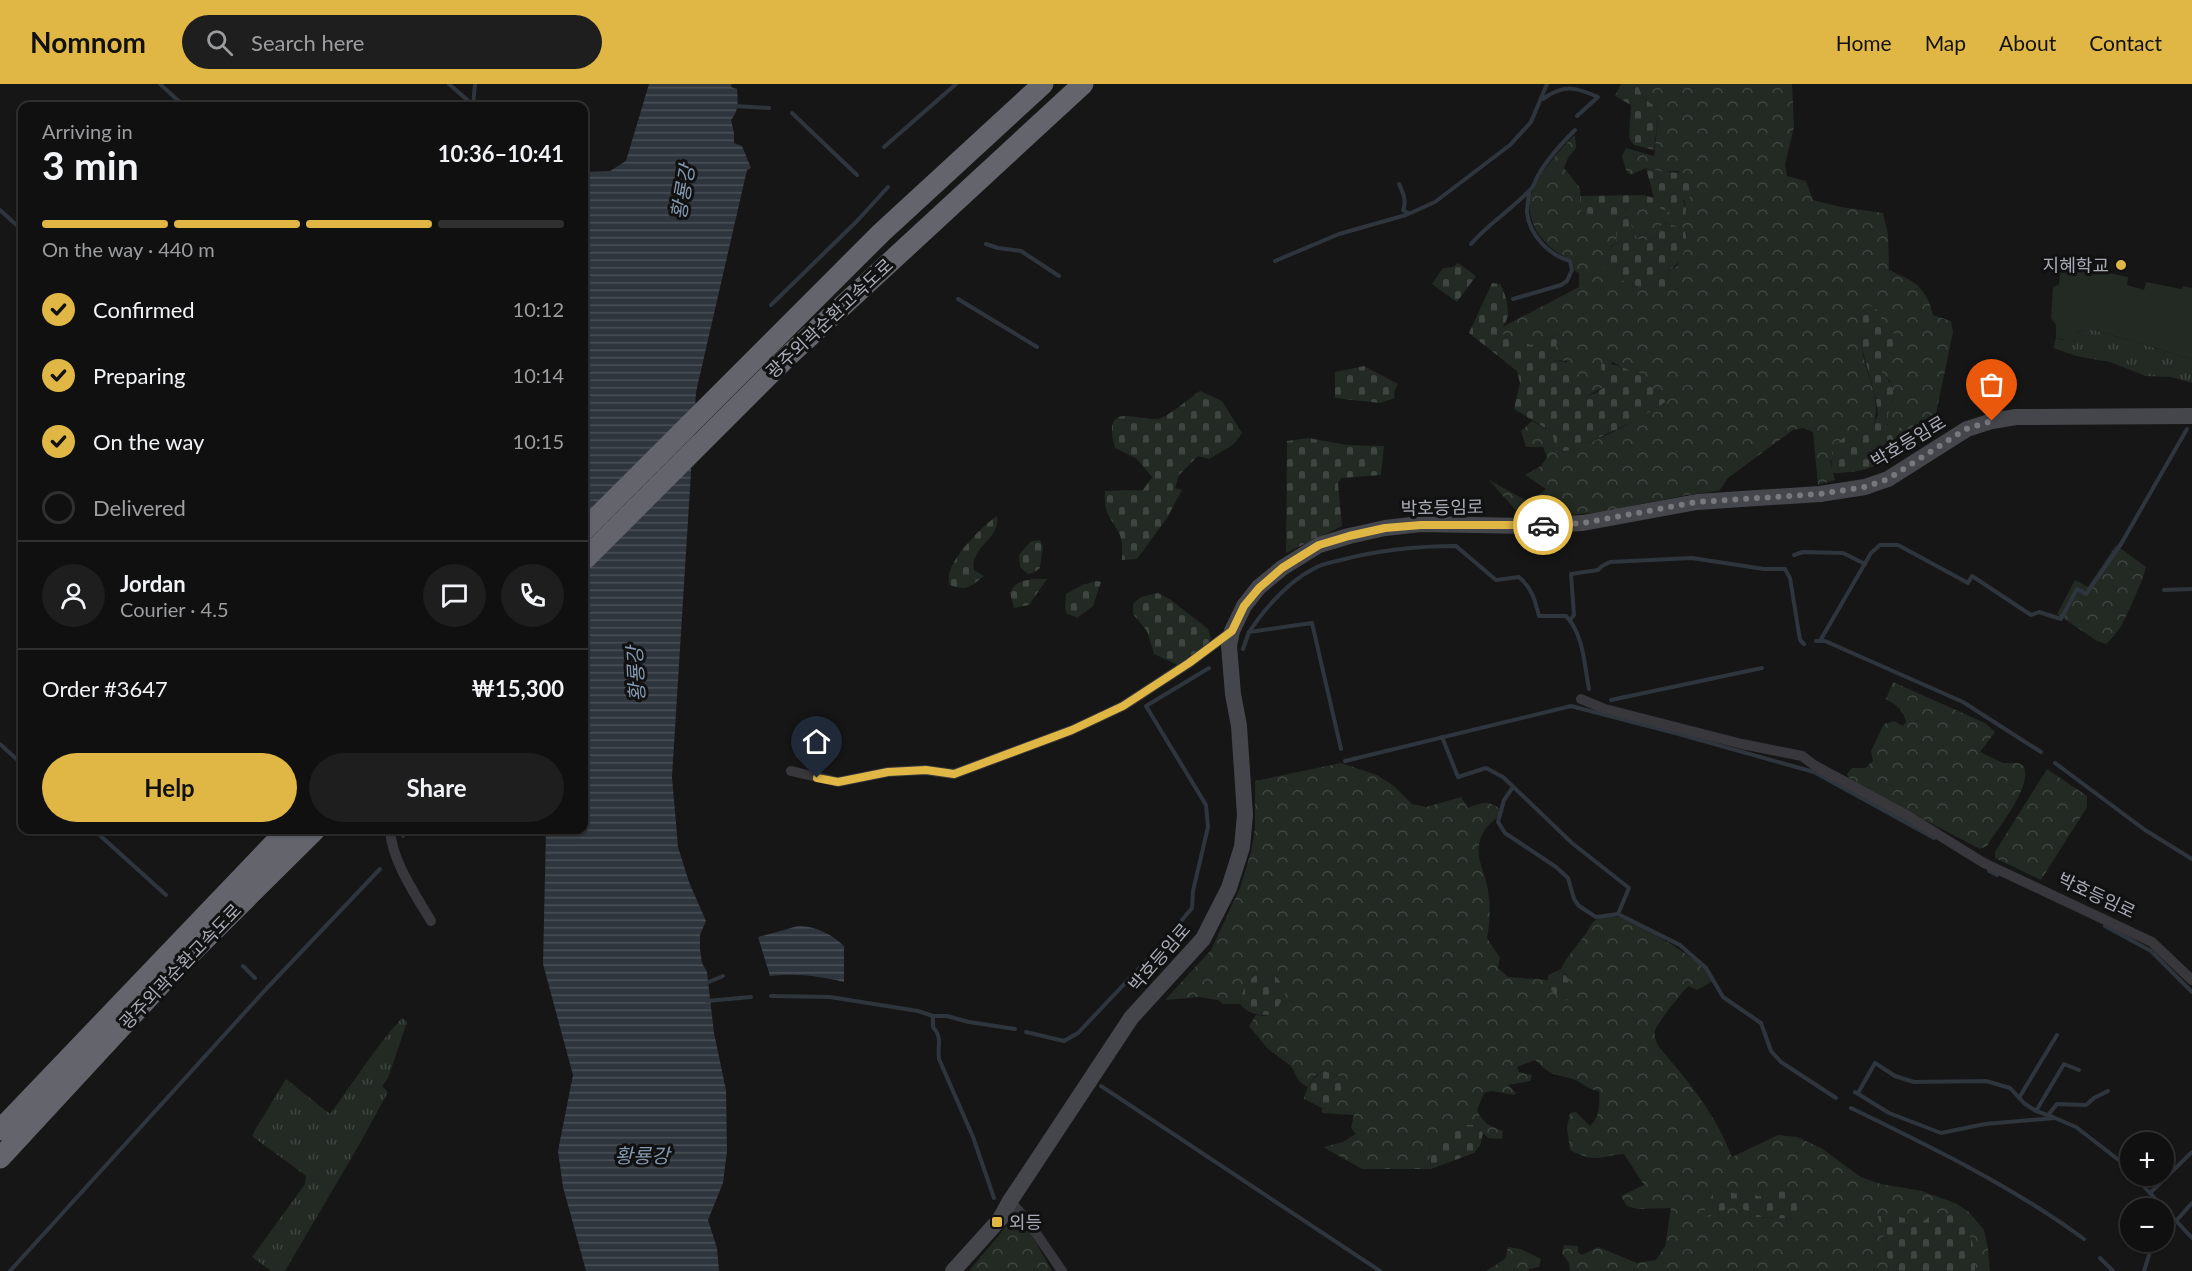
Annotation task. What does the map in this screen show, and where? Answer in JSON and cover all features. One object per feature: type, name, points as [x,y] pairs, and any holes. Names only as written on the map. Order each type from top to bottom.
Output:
[{"type":"highway","name":"광주외곽순환고속도로","points":[[588,526],[784,328],[890,225],[1043,84]]},
{"type":"highway","name":"광주외곽순환고속도로","points":[[588,556],[785,359],[1083,84]]},
{"type":"highway","name":"광주외곽순환고속도로","points":[[43,1099],[169,963],[283,834]]},
{"type":"highway","name":"광주외곽순환고속도로","points":[[43,1099],[79,1049],[311,834]]},
{"type":"highway","points":[[0,1130],[43,1099]]},
{"type":"highway","points":[[0,1158],[43,1099]]},
{"type":"street","name":"박호등임로","points":[[953,1271],[1000,1219],[1131,1018],[1203,939],[1229,888],[1242,848],[1245,815],[1239,726],[1229,646],[1232,631],[1244,606],[1259,588],[1282,568],[1319,545],[1385,528],[1421,525],[1572,524],[1697,502],[1820,494],[1865,487],[1888,479],[1966,429],[1992,421],[2016,417],[2192,416]]},
{"type":"street","points":[[791,771],[838,782],[897,772],[926,770],[954,774],[1072,730],[1123,706],[1189,663],[1232,631]]},
{"type":"street","name":"박호등임로","points":[[1581,699],[1605,709],[1742,744],[1802,756],[1814,765],[1908,816],[1984,863],[2152,942],[2192,980]]},
{"type":"street","points":[[390,834],[401,866],[430,921]]},
{"type":"street","points":[[1010,1201],[1027,1220],[1062,1271]]},
{"type":"green space","points":[[1621,84],[1637,84],[1643,98],[1659,109],[1654,150],[1634,145],[1629,138],[1631,105],[1615,96]]},
{"type":"green space","points":[[1637,84],[1792,84],[1794,127],[1785,165],[1787,176],[1806,181],[1813,200],[1883,213],[1888,234],[1889,270],[1912,281],[1923,291],[1933,315],[1951,321],[1953,332],[1933,428],[1914,435],[1912,445],[1907,451],[1897,451],[1906,436],[1901,428],[1888,426],[1886,419],[1893,400],[1890,381],[1882,373],[1880,366],[1888,362],[1896,336],[1884,325],[1879,311],[1860,315],[1862,348],[1875,397],[1876,416],[1873,425],[1863,430],[1830,461],[1835,480],[1818,485],[1813,432],[1803,428],[1793,430],[1728,478],[1719,491],[1602,512],[1527,519],[1519,514],[1489,480],[1527,501],[1546,489],[1525,475],[1541,466],[1547,457],[1543,447],[1526,447],[1521,431],[1532,421],[1552,432],[1565,451],[1631,423],[1667,401],[1646,382],[1640,373],[1628,371],[1613,362],[1602,372],[1609,384],[1587,396],[1576,386],[1567,361],[1553,360],[1546,355],[1559,334],[1531,345],[1496,332],[1579,287],[1579,273],[1575,271],[1572,260],[1554,250],[1539,235],[1534,226],[1530,206],[1531,195],[1543,172],[1575,135],[1576,148],[1564,168],[1580,188],[1581,213],[1609,215],[1616,232],[1617,243],[1611,246],[1607,271],[1635,286],[1670,288],[1667,273],[1677,266],[1687,235],[1684,228],[1663,222],[1658,237],[1647,240],[1637,239],[1625,212],[1629,203],[1637,201],[1686,209],[1679,171],[1662,172],[1646,168],[1630,175],[1626,170],[1622,156],[1626,148],[1654,156],[1659,109],[1643,98]]},
{"type":"green space","points":[[1646,168],[1662,172],[1688,173],[1691,197],[1683,200],[1686,209],[1685,217],[1650,204],[1636,202],[1629,203],[1625,211],[1637,239],[1647,240],[1658,237],[1662,222],[1684,228],[1685,247],[1677,264],[1667,273],[1670,288],[1665,292],[1630,284],[1614,276],[1600,264],[1608,249],[1617,243],[1616,232],[1609,216],[1581,213],[1580,196],[1643,195],[1654,198]]},
{"type":"green space","points":[[1458,263],[1476,276],[1457,302],[1432,284],[1443,268],[1453,267]]},
{"type":"green space","points":[[2066,264],[2128,277],[2127,285],[2144,290],[2146,282],[2182,289],[2183,286],[2192,288],[2192,359],[2095,330],[2084,330],[2077,333],[2074,341],[2056,338],[2056,325],[2051,318],[2053,288],[2059,284],[2061,269]]},
{"type":"green space","points":[[1492,283],[1500,284],[1508,310],[1506,322],[1497,332],[1531,345],[1559,334],[1556,346],[1546,355],[1553,360],[1573,363],[1572,373],[1575,381],[1587,396],[1596,393],[1608,384],[1601,364],[1607,364],[1640,373],[1646,382],[1667,401],[1640,418],[1578,448],[1565,451],[1556,449],[1552,432],[1514,409],[1520,383],[1517,371],[1469,333]]},
{"type":"green space","points":[[1869,305],[1879,311],[1884,323],[1898,337],[1902,347],[1896,357],[1880,367],[1893,388],[1887,425],[1901,428],[1906,436],[1892,454],[1876,465],[1856,471],[1833,473],[1832,453],[1836,446],[1848,436],[1873,425],[1878,415],[1862,348],[1860,315],[1864,307]]},
{"type":"green space","points":[[2084,330],[2095,330],[2192,359],[2192,383],[2171,377],[2146,376],[2110,362],[2076,356],[2053,348],[2056,338],[2062,340]]},
{"type":"green space","points":[[1364,366],[1398,384],[1394,392],[1395,398],[1380,403],[1335,398],[1335,372]]},
{"type":"green space","points":[[1200,391],[1222,401],[1242,433],[1234,444],[1209,459],[1198,456],[1179,475],[1175,488],[1182,490],[1167,518],[1137,559],[1122,560],[1121,538],[1107,513],[1105,491],[1143,490],[1152,477],[1137,459],[1115,448],[1113,423],[1124,416],[1161,418]]},
{"type":"green space","points":[[1308,438],[1347,445],[1384,446],[1381,475],[1341,478],[1338,484],[1342,526],[1286,553],[1287,441]]},
{"type":"green space","points":[[997,516],[995,530],[976,555],[974,562],[974,570],[984,576],[968,587],[960,588],[949,585],[949,573],[958,556],[977,533]]},
{"type":"green space","points":[[1040,540],[1043,547],[1040,568],[1028,574],[1020,567],[1019,555],[1030,542]]},
{"type":"green space","points":[[2116,545],[2146,567],[2123,623],[2106,644],[2097,641],[2057,614],[2075,580],[2088,587]]},
{"type":"green space","points":[[1047,579],[1029,605],[1014,608],[1010,593],[1012,589],[1025,580]]},
{"type":"green space","points":[[1101,582],[1093,606],[1077,618],[1066,613],[1066,594],[1082,585]]},
{"type":"green space","points":[[1158,593],[1171,600],[1208,629],[1211,639],[1182,667],[1154,654],[1147,631],[1133,614],[1133,604],[1141,597]]},
{"type":"green space","points":[[1893,682],[1985,723],[1995,732],[1980,752],[2003,763],[2018,763],[2024,766],[2025,775],[2019,796],[1987,846],[1980,849],[1850,781],[1847,774],[1852,768],[1865,768],[1873,761],[1871,751],[1884,724],[1894,721],[1903,726],[1906,722],[1896,705],[1886,699]]},
{"type":"green space","points":[[1341,763],[1377,775],[1394,786],[1412,804],[1426,807],[1461,797],[1468,808],[1486,803],[1504,811],[1486,828],[1479,847],[1490,903],[1487,938],[1500,958],[1498,968],[1508,977],[1548,980],[1550,989],[1567,975],[1561,969],[1592,924],[1604,917],[1622,918],[1673,945],[1699,964],[1713,981],[1697,990],[1688,986],[1656,1028],[1657,1043],[1705,1105],[1732,1157],[1778,1135],[1797,1137],[1821,1148],[1861,1177],[1881,1184],[1922,1191],[1955,1203],[1969,1212],[1984,1230],[1990,1271],[1975,1271],[1976,1266],[1934,1213],[1922,1222],[1880,1222],[1889,1271],[1570,1271],[1569,1263],[1562,1253],[1564,1245],[1578,1246],[1578,1252],[1582,1255],[1598,1247],[1637,1263],[1656,1260],[1665,1246],[1671,1208],[1637,1209],[1627,1206],[1621,1196],[1644,1185],[1624,1154],[1592,1158],[1570,1150],[1567,1128],[1570,1113],[1576,1112],[1590,1126],[1598,1114],[1599,1091],[1573,1079],[1552,1073],[1535,1060],[1517,1067],[1519,1072],[1532,1075],[1530,1081],[1508,1085],[1516,1093],[1514,1095],[1492,1091],[1484,1093],[1477,1110],[1487,1124],[1503,1131],[1502,1139],[1488,1138],[1475,1125],[1429,1145],[1431,1169],[1362,1169],[1323,1147],[1343,1142],[1356,1134],[1351,1128],[1354,1115],[1322,1113],[1322,1108],[1331,1110],[1343,1096],[1345,1078],[1324,1071],[1315,1076],[1307,1087],[1299,1081],[1291,1066],[1268,1049],[1249,1026],[1256,1015],[1266,1016],[1259,973],[1245,986],[1240,1004],[1223,1004],[1218,1000],[1198,997],[1165,1000],[1211,950],[1240,888],[1251,852],[1255,828],[1255,781]],"holes":[[[1722,1187],[1731,1193],[1770,1198],[1793,1219],[1756,1217],[1736,1205],[1727,1208],[1712,1196],[1715,1189]]]},
{"type":"green space","points":[[2047,769],[2087,796],[2087,807],[2041,880],[1995,858],[1995,852]]},
{"type":"green space","points":[[1561,969],[1569,983],[1569,1000],[1556,995],[1549,985],[1548,975]]},
{"type":"green space","points":[[1259,973],[1273,975],[1279,980],[1285,993],[1275,1013],[1256,1014],[1247,1011],[1240,1004],[1245,986]]},
{"type":"green space","points":[[402,1018],[407,1022],[388,1078],[382,1086],[388,1092],[285,1271],[271,1271],[252,1257],[305,1184],[306,1176],[252,1136],[255,1130],[286,1079],[330,1114]]},
{"type":"green space","points":[[1324,1071],[1345,1078],[1347,1085],[1343,1096],[1331,1110],[1304,1099],[1310,1083]]},
{"type":"green space","points":[[1475,1125],[1483,1133],[1480,1146],[1474,1153],[1431,1169],[1429,1145],[1449,1131]]},
{"type":"green space","points":[[1722,1187],[1735,1193],[1748,1190],[1757,1196],[1769,1197],[1775,1191],[1788,1192],[1802,1204],[1801,1216],[1794,1219],[1756,1217],[1736,1205],[1708,1217],[1704,1213],[1715,1189]]},
{"type":"green space","points":[[1934,1213],[1955,1216],[1962,1223],[1970,1235],[1975,1257],[1975,1271],[1889,1271],[1886,1245],[1878,1216],[1894,1216],[1922,1222]]},
{"type":"green space","points":[[1013,1216],[1031,1234],[1052,1271],[969,1271],[997,1237]]},
{"type":"green space","points":[[1508,1247],[1521,1249],[1541,1259],[1539,1267],[1529,1269],[1529,1271],[1486,1271],[1505,1259]]},
{"type":"water","name":"황룡강","points":[[649,84],[732,84],[731,87],[737,89],[737,109],[731,120],[734,143],[742,146],[751,168],[747,170],[696,392],[672,777],[678,847],[689,882],[706,921],[700,935],[700,949],[702,963],[707,972],[714,1033],[726,1090],[727,1151],[723,1183],[708,1220],[717,1248],[719,1271],[586,1271],[563,1187],[558,1151],[573,1075],[543,964],[546,834],[588,834],[588,172],[610,171],[626,161]]},
{"type":"water","points":[[798,926],[810,927],[823,932],[844,946],[844,982],[807,976],[770,976],[758,937]]},
{"type":"waterway","points":[[160,84],[180,102]]},
{"type":"waterway","points":[[449,84],[470,102]]},
{"type":"waterway","points":[[473,102],[475,84]]},
{"type":"waterway","points":[[884,147],[956,84]]},
{"type":"waterway","points":[[1275,261],[1339,234],[1406,215],[1435,202],[1510,145],[1531,122],[1547,84]]},
{"type":"waterway","points":[[1543,99],[1564,89],[1576,89],[1598,97],[1577,116]]},
{"type":"waterway","points":[[734,106],[769,108]]},
{"type":"waterway","points":[[792,113],[857,175]]},
{"type":"waterway","points":[[1471,244],[1532,188],[1547,162],[1575,130]]},
{"type":"waterway","points":[[1399,184],[1405,200],[1403,210],[1408,213]]},
{"type":"waterway","points":[[771,305],[857,221],[888,187]]},
{"type":"waterway","points":[[1513,299],[1561,285],[1567,281],[1572,270],[1570,261],[1548,249],[1532,229],[1527,212],[1529,192]]},
{"type":"waterway","points":[[0,210],[18,226]]},
{"type":"waterway","points":[[986,244],[1021,251],[1059,276]]},
{"type":"waterway","points":[[958,299],[1037,347]]},
{"type":"waterway","points":[[1820,641],[1871,553],[1880,545],[1898,545],[1968,583],[1972,576],[2031,615],[2039,612],[2061,619],[2077,589],[2086,594],[2121,544],[2187,429]]},
{"type":"waterway","points":[[1249,632],[1270,604],[1286,588],[1318,567],[1384,551],[1456,546],[1496,580],[1519,577],[1530,590],[1539,616],[1566,616],[1580,641],[1589,689]]},
{"type":"waterway","points":[[1794,555],[1803,552],[1843,553],[1865,564]]},
{"type":"waterway","points":[[1570,620],[1574,615],[1571,574],[1598,570],[1610,562],[1692,558],[1764,569],[1785,569],[1790,578],[1800,640],[1804,644]]},
{"type":"waterway","points":[[2164,590],[2192,589]]},
{"type":"waterway","points":[[1243,649],[1249,632],[1312,623],[1341,749]]},
{"type":"waterway","points":[[1816,641],[1825,641],[1963,702],[2041,752]]},
{"type":"waterway","points":[[1026,1032],[1064,1041],[1078,1033],[1163,943],[1192,908],[1193,891],[1208,827],[1206,805],[1146,706],[1209,668]]},
{"type":"waterway","points":[[1611,700],[1762,668]]},
{"type":"waterway","points":[[1345,761],[1571,706],[1814,772],[1934,838]]},
{"type":"waterway","points":[[1442,737],[1458,777],[1486,768],[1503,777],[1572,843],[1629,888],[1618,914],[1680,945],[1706,968],[1723,997],[1761,1023],[1771,1051],[1781,1062],[1836,1098]]},
{"type":"waterway","points":[[0,744],[18,760]]},
{"type":"waterway","points":[[2055,763],[2145,830],[2192,859]]},
{"type":"waterway","points":[[1513,787],[1504,800],[1498,822],[1505,833],[1556,867],[1568,878],[1574,899],[1579,906],[1596,917],[1618,914]]},
{"type":"waterway","points":[[98,834],[166,895]]},
{"type":"waterway","points":[[10,1271],[267,988],[380,869]]},
{"type":"waterway","points":[[1989,871],[1997,875]]},
{"type":"waterway","points":[[2105,926],[2151,951],[2192,992]]},
{"type":"waterway","points":[[243,966],[255,978]]},
{"type":"waterway","points":[[704,984],[723,976]]},
{"type":"waterway","points":[[771,996],[830,997],[1015,1029]]},
{"type":"waterway","points":[[707,1001],[751,997]]},
{"type":"waterway","points":[[933,1016],[933,1027],[939,1039],[939,1059],[973,1137],[994,1198]]},
{"type":"waterway","points":[[2019,1098],[2057,1035]]},
{"type":"waterway","points":[[1858,1093],[1875,1063],[1895,1076],[1914,1082],[1986,1081],[2010,1088],[2025,1104],[2036,1111]]},
{"type":"waterway","points":[[2053,1117],[2036,1111],[2064,1064],[2079,1070]]},
{"type":"waterway","points":[[1101,1086],[1380,1271]]},
{"type":"waterway","points":[[2048,1115],[2057,1104],[2086,1105],[2108,1091]]},
{"type":"waterway","points":[[1855,1092],[1889,1113],[1941,1133],[1985,1124],[2055,1118],[2076,1127],[2120,1161]]},
{"type":"waterway","points":[[1851,1108],[2000,1185],[2084,1239]]},
{"type":"waterway","points":[[2150,1193],[2192,1152]]},
{"type":"waterway","points":[[2143,1186],[2192,1238]]},
{"type":"waterway","points":[[2176,1221],[2192,1203]]},
{"type":"waterway","points":[[2144,1271],[2150,1252]]},
{"type":"waterway","points":[[2100,1258],[2113,1271]]},
{"type":"way so far","points":[[1543,525],[1583,523],[1697,502],[1820,494],[1865,487],[1888,479],[1966,429],[1992,421]]},
{"type":"place","name":"지혜학교","points":[[2121,265]]},
{"type":"place","name":"외등","points":[[997,1222]]},
{"type":"route","points":[[817,778],[838,782],[888,772],[926,770],[954,774],[981,766],[1072,730],[1123,706],[1161,683],[1232,631],[1244,606],[1259,588],[1282,568],[1319,545],[1385,528],[1421,525],[1543,525]]}]
